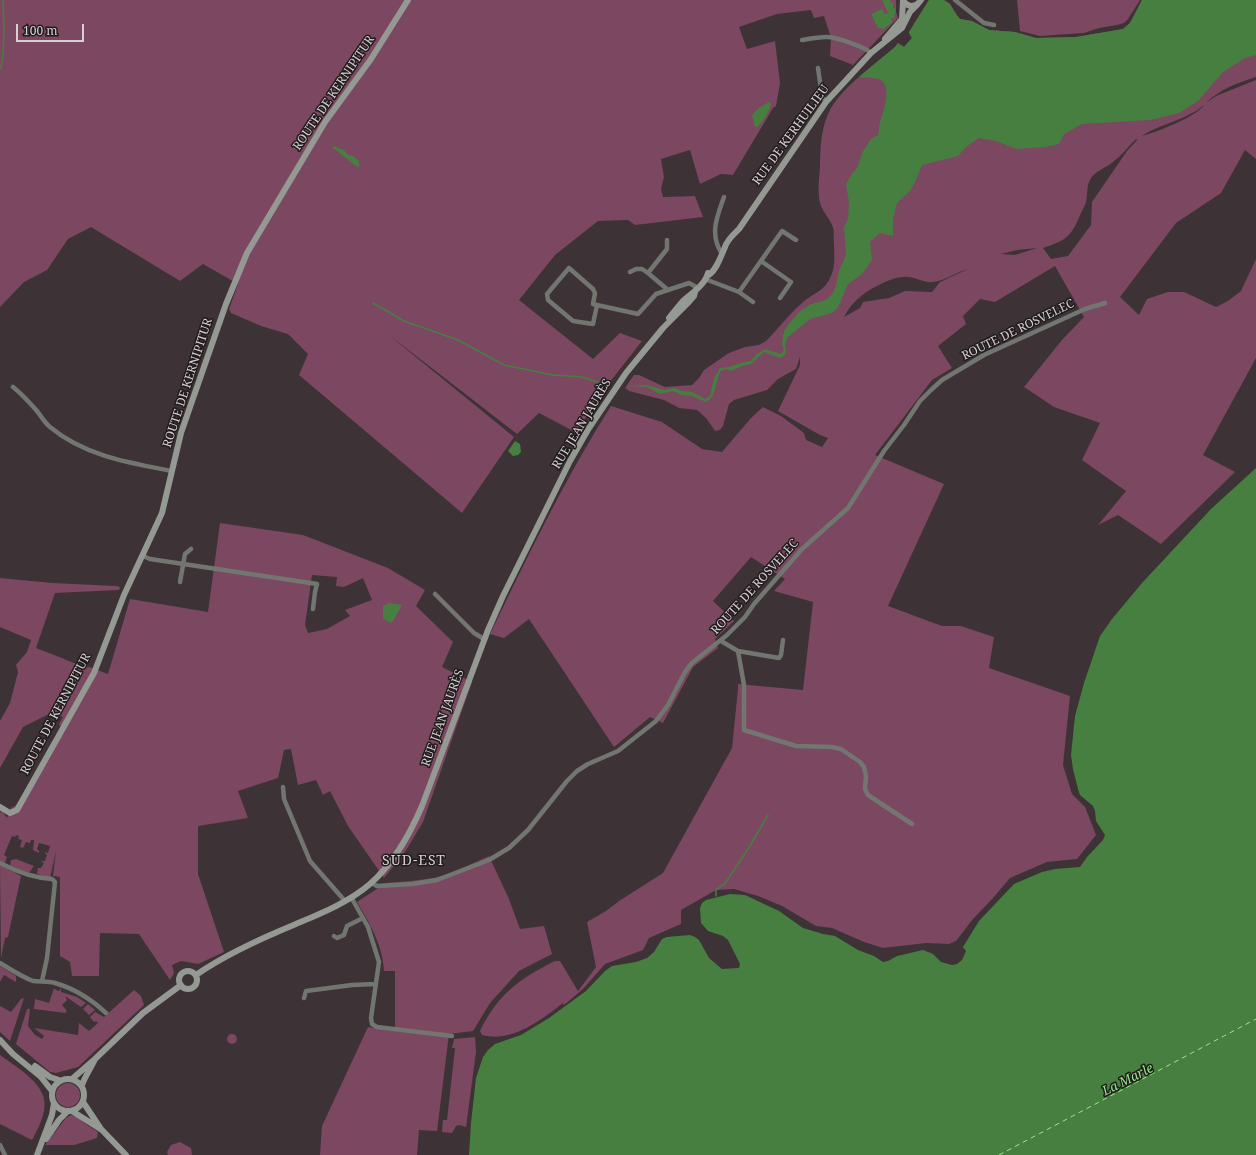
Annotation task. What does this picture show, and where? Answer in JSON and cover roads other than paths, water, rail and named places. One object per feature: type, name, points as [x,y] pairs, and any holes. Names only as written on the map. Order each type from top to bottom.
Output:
[{"type":"main road","name":"ROUTE DE KERNIPITUR","points":[[0,807],[10,813],[17,810],[94,673],[124,595],[162,513],[190,407],[226,304],[247,252],[325,122],[370,59],[408,0]]},
{"type":"main road","points":[[903,1],[911,6],[919,2]]},
{"type":"main road","name":"RUE DE KERHUILIEU","points":[[885,41],[887,36],[898,26],[902,19],[903,1]]},
{"type":"main road","name":"RUE DE KERHUILIEU","points":[[706,277],[716,267],[716,263],[826,102],[871,53],[902,28],[910,12],[919,2]]},
{"type":"main road","points":[[696,290],[706,277]]},
{"type":"main road","name":"RUE JEAN JAURÈS","points":[[196,975],[245,946],[345,901],[372,882],[398,852],[416,819],[484,639],[503,596],[570,461],[589,428],[621,380],[663,328],[694,296],[696,290]]},
{"type":"main road","points":[[188,971],[196,975],[197,980],[193,987],[185,988],[181,985],[180,977],[183,972],[188,971]]},
{"type":"main road","points":[[3,1043],[46,1075],[59,1080],[72,1078],[95,1059],[143,1013],[181,985]]},
{"type":"main road","points":[[3,1043],[13,1054],[41,1077],[52,1091]]},
{"type":"main road","points":[[82,1086],[84,1078],[95,1059]]},
{"type":"main road","points":[[42,1145],[58,1120],[70,1111],[79,1107],[83,1102],[84,1091],[82,1086],[79,1082],[72,1078]]},
{"type":"main road","points":[[38,1155],[52,1115],[54,1104],[52,1091],[59,1080]]},
{"type":"main road","points":[[83,1102],[102,1130],[126,1155]]},
{"type":"main road","points":[[54,1104],[60,1109],[70,1111],[102,1130]]},
{"type":"street","points":[[955,0],[984,22],[994,25]]},
{"type":"street","points":[[802,40],[820,37],[836,37],[864,48],[871,53]]},
{"type":"street","points":[[818,68],[822,96],[826,102]]},
{"type":"street","points":[[723,253],[717,246],[715,223],[724,197]]},
{"type":"street","points":[[739,292],[782,231],[796,240]]},
{"type":"street","points":[[648,273],[667,249],[667,240]]},
{"type":"street","points":[[761,261],[791,282],[780,298]]},
{"type":"street","points":[[597,305],[593,324],[573,321],[548,300],[547,294],[569,268],[593,289],[595,293],[593,304],[638,314],[656,294],[689,284],[696,290]]},
{"type":"street","points":[[630,272],[642,268],[668,290]]},
{"type":"street","points":[[706,277],[739,292],[753,302]]},
{"type":"street","name":"ROUTE DE ROSVELEC","points":[[372,882],[377,886],[412,884],[437,880],[503,853],[522,837],[567,781],[577,771],[588,764],[618,751],[656,721],[668,705],[685,672],[692,663],[721,641],[745,617],[754,604],[802,549],[848,508],[884,451],[904,426],[920,400],[942,380],[984,355],[1085,309],[1105,303]]},
{"type":"street","points":[[13,387],[22,394],[48,426],[66,439],[86,450],[107,457],[172,471]]},
{"type":"street","points":[[180,582],[185,554],[191,549]]},
{"type":"street","points":[[143,556],[150,559],[317,584],[313,609]]},
{"type":"street","points":[[435,594],[474,633],[484,639]]},
{"type":"street","points":[[721,641],[738,651],[779,658],[781,655],[782,640]]},
{"type":"street","points":[[738,651],[744,685],[744,730],[796,746],[832,747],[841,749],[860,762],[864,767],[866,776],[865,789],[868,795],[912,824]]},
{"type":"street","points":[[283,787],[284,799],[310,861],[345,901]]},
{"type":"street","points":[[0,863],[22,874],[43,879],[52,879],[55,882],[47,958],[42,982]]},
{"type":"street","points":[[351,897],[371,934],[379,962],[371,1018],[372,1024],[375,1026],[452,1036]]},
{"type":"street","points":[[334,936],[337,938],[344,935],[347,926],[363,918]]},
{"type":"street","points":[[0,963],[20,975],[34,981],[54,983],[84,994],[106,1013]]},
{"type":"street","points":[[304,998],[306,991],[352,985],[375,984]]},
{"type":"street","points":[[0,1145],[5,1155]]},
{"type":"water","points":[[882,0],[890,0],[891,3],[893,3],[893,8],[896,9],[894,18],[891,19],[892,22],[884,29],[878,28],[871,14],[882,9],[885,14],[888,13]]},
{"type":"water","points":[[929,0],[944,0],[950,4],[960,19],[972,21],[989,30],[1015,32],[1036,38],[1076,37],[1123,29],[1130,23],[1142,0],[1256,0],[1256,55],[1245,58],[1223,72],[1198,101],[1179,113],[1150,120],[1082,124],[1064,134],[1059,144],[1046,147],[1016,149],[996,141],[979,138],[966,147],[958,156],[922,165],[910,191],[897,203],[893,219],[893,236],[880,233],[870,242],[872,260],[862,274],[848,284],[838,307],[832,313],[810,319],[788,337],[785,343],[786,352],[784,356],[780,358],[764,352],[751,364],[731,371],[726,369],[721,371],[714,392],[710,400],[706,402],[692,396],[681,395],[673,391],[660,394],[647,387],[627,386],[646,385],[664,390],[674,388],[692,392],[705,399],[710,396],[714,378],[720,368],[750,361],[765,349],[781,354],[784,350],[782,344],[784,331],[788,325],[800,311],[811,304],[826,300],[832,294],[846,255],[844,227],[848,219],[849,202],[846,184],[858,166],[863,151],[871,139],[878,135],[886,99],[885,86],[883,82],[876,78],[859,77],[898,43],[904,47],[912,38],[909,32]]},
{"type":"water","points":[[769,102],[771,104],[766,117],[757,127],[755,127],[752,115],[760,107]]},
{"type":"water","points":[[333,146],[344,150],[348,155],[353,156],[359,161],[359,166],[358,167],[355,165],[332,148]]},
{"type":"water","points":[[515,441],[520,444],[521,452],[518,455],[513,456],[508,451]]},
{"type":"water","name":"La Marle","points":[[1256,468],[1256,1155],[469,1155],[476,1078],[483,1057],[495,1044],[521,1035],[549,1018],[586,991],[605,971],[612,966],[636,962],[647,958],[654,952],[662,939],[667,937],[690,935],[695,937],[699,940],[709,958],[722,969],[739,968],[740,964],[728,940],[723,936],[708,931],[701,923],[700,908],[702,903],[706,900],[730,894],[745,895],[779,911],[803,928],[835,936],[858,950],[874,956],[883,962],[897,956],[923,950],[933,954],[941,962],[952,965],[957,964],[962,960],[966,951],[963,947],[979,921],[1014,884],[1042,872],[1055,869],[1080,867],[1103,840],[1105,835],[1096,821],[1093,806],[1080,795],[1071,755],[1075,716],[1084,683],[1100,636],[1142,583],[1211,509]]},
{"type":"water","points":[[389,603],[402,605],[392,623],[383,619],[383,606]]},
{"type":"waterway","points":[[0,68],[4,43],[3,0]]},
{"type":"waterway","points":[[373,303],[404,321],[458,340],[504,365],[553,375],[582,377],[603,384]]},
{"type":"waterway","points":[[716,896],[716,890],[728,879],[768,815]]},
{"type":"district","name":"SUD-EST","points":[[414,861]]}]
